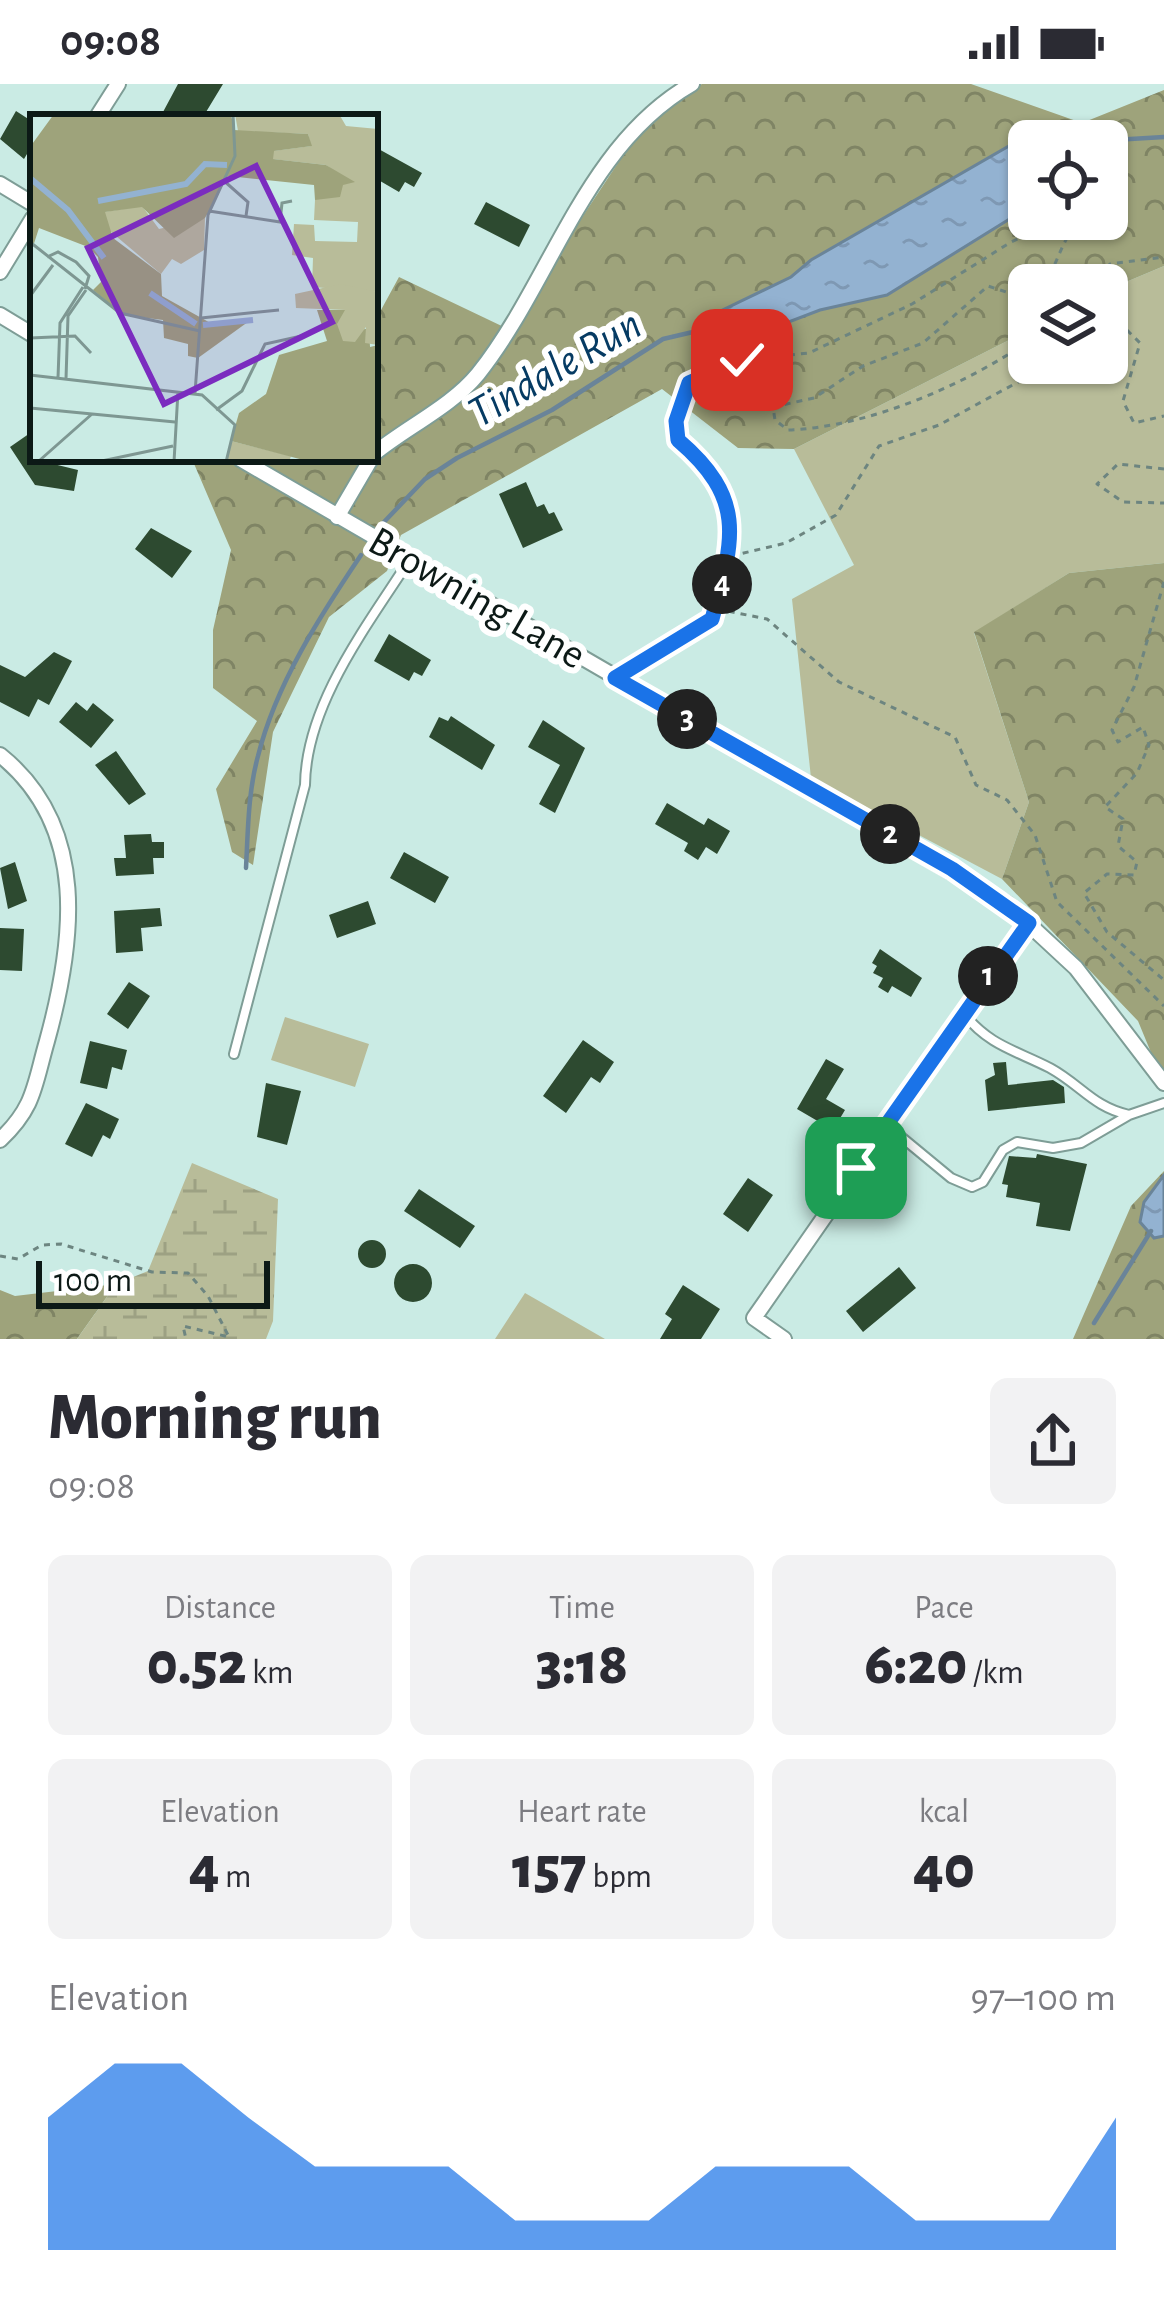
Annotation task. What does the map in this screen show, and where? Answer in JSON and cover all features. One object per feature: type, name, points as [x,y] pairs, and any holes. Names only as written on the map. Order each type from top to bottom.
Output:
[{"type":"street","points":[[99,114],[118,84]]},
{"type":"street","points":[[378,452],[478,374],[593,185],[652,112],[692,84]]},
{"type":"street","points":[[0,184],[30,202]]},
{"type":"street","points":[[0,272],[30,223]]},
{"type":"street","points":[[0,315],[30,333]]},
{"type":"street","name":"Browning Lane","points":[[245,462],[952,869],[1029,923],[1076,968],[1164,1083]]},
{"type":"street","points":[[337,517],[369,462]]},
{"type":"street","points":[[0,755],[19,770],[53,824],[67,867],[70,924],[62,984],[26,1115],[0,1140]]},
{"type":"street","points":[[784,1339],[754,1318],[1029,923]]},
{"type":"lane","points":[[234,1054],[305,785],[305,749],[354,649],[410,559]]},
{"type":"lane","points":[[963,1013],[985,1040],[1048,1067],[1088,1101],[1129,1115]]},
{"type":"lane","points":[[888,1126],[951,1178],[973,1186],[982,1182],[1003,1150],[1017,1142],[1052,1148],[1081,1143],[1129,1115],[1164,1103]]},
{"type":"path","points":[[615,678],[712,619],[730,557],[725,490],[712,469],[678,440],[676,421],[689,383],[742,360],[809,353],[912,304],[1015,240]]},
{"type":"path","points":[[1110,264],[1164,257]]},
{"type":"path","points":[[1008,292],[988,286],[923,343],[863,366],[814,398],[773,407],[775,420],[788,430],[824,428],[922,396],[1008,352]]},
{"type":"path","points":[[1128,331],[1140,343],[1128,384]]},
{"type":"path","points":[[730,557],[786,543],[836,514],[879,446],[939,425],[1014,384]]},
{"type":"path","points":[[1128,384],[1123,401],[1134,423],[1164,416]]},
{"type":"path","points":[[1164,469],[1118,464],[1097,484],[1123,502],[1164,503]]},
{"type":"path","points":[[1164,582],[1134,687],[1112,730],[1118,742],[1143,728],[1149,745],[1137,773],[1105,807],[1123,819],[1118,846],[1137,862],[1134,875],[1107,874],[1084,893],[1107,932],[1164,980]]},
{"type":"path","points":[[715,609],[767,619],[839,682],[955,737],[976,785],[1007,800],[1035,835],[1057,902],[1164,1006]]},
{"type":"path","points":[[0,1256],[19,1259],[42,1246],[61,1244],[152,1272],[188,1273],[208,1296],[229,1336],[183,1326],[187,1339]]},
{"type":"green space","points":[[702,84],[971,84],[1073,120],[1008,120],[1008,240],[1128,240],[1128,120],[1089,120],[1164,90],[1164,266],[1128,281],[1128,264],[1008,264],[1008,341],[794,449],[738,448],[662,389],[401,535],[387,571],[329,617],[273,732],[253,865],[232,852],[216,789],[257,721],[213,688],[213,630],[231,550],[193,462],[378,462],[378,316],[399,277],[508,329],[657,104]]},
{"type":"green space","points":[[1164,266],[1164,563],[1069,573],[974,633],[1029,802],[1002,879],[811,778],[792,599],[854,565],[794,449],[1008,341],[1008,384],[1128,384],[1128,281]]},
{"type":"green space","points":[[1164,563],[1164,1084],[1138,1021],[1002,879],[1029,802],[974,632],[1069,573]]},
{"type":"green space","points":[[285,1017],[369,1044],[355,1087],[271,1060]]},
{"type":"green space","points":[[192,1163],[278,1199],[273,1321],[266,1339],[77,1339],[116,1284],[148,1271]]},
{"type":"green space","points":[[1164,1171],[1164,1339],[1073,1339],[1131,1206]]},
{"type":"green space","points":[[116,1284],[77,1339],[0,1339],[0,1290],[15,1296]]},
{"type":"green space","points":[[525,1293],[605,1339],[495,1339]]},
{"type":"water","points":[[1008,147],[1008,220],[887,295],[820,310],[739,341],[719,339],[703,329],[706,318],[791,277],[811,260]]},
{"type":"water","points":[[1164,1175],[1164,1236],[1154,1238],[1140,1222],[1144,1202]]},
{"type":"building","points":[[178,84],[223,84],[205,114],[163,112]]},
{"type":"building","points":[[16,111],[30,120],[30,149],[24,159],[0,139]]},
{"type":"building","points":[[378,149],[422,173],[414,187],[405,182],[399,192],[378,180]]},
{"type":"building","points":[[486,202],[530,225],[519,247],[474,224]]},
{"type":"building","points":[[30,433],[30,462],[78,470],[74,491],[35,485],[10,447]]},
{"type":"building","points":[[526,482],[537,507],[544,504],[549,514],[554,512],[563,530],[523,548],[499,494]]},
{"type":"building","points":[[151,528],[192,551],[172,578],[135,549]]},
{"type":"building","points":[[389,634],[431,660],[422,676],[414,672],[409,681],[374,661]]},
{"type":"building","points":[[54,652],[72,661],[49,705],[38,699],[29,717],[0,702],[0,665],[25,677]]},
{"type":"building","points":[[76,702],[87,711],[93,703],[114,720],[91,748],[59,722]]},
{"type":"building","points":[[451,716],[495,745],[482,770],[429,737],[439,717],[448,721]]},
{"type":"building","points":[[543,720],[585,748],[555,813],[539,804],[560,765],[528,747]]},
{"type":"building","points":[[116,751],[146,794],[129,805],[95,765]]},
{"type":"building","points":[[667,803],[704,825],[708,818],[730,831],[717,854],[706,847],[698,860],[684,851],[688,843],[655,824]]},
{"type":"building","points":[[151,834],[152,842],[164,842],[164,858],[153,858],[154,874],[116,876],[114,858],[126,858],[124,835]]},
{"type":"building","points":[[404,852],[449,877],[435,903],[390,878]]},
{"type":"building","points":[[15,862],[27,901],[8,909],[0,868]]},
{"type":"building","points":[[368,901],[376,924],[337,938],[329,915]]},
{"type":"building","points":[[160,908],[162,926],[141,928],[143,951],[116,953],[114,911]]},
{"type":"building","points":[[0,928],[24,929],[22,971],[0,970]]},
{"type":"building","points":[[880,949],[922,978],[911,997],[892,986],[888,993],[878,987],[883,978],[873,973],[877,966],[872,963]]},
{"type":"building","points":[[129,982],[150,996],[128,1029],[107,1014]]},
{"type":"building","points":[[583,1040],[614,1062],[600,1083],[591,1077],[566,1113],[543,1096]]},
{"type":"building","points":[[90,1041],[127,1050],[122,1070],[112,1067],[107,1089],[80,1083]]},
{"type":"building","points":[[826,1059],[844,1069],[826,1099],[845,1110],[833,1130],[797,1109]]},
{"type":"building","points":[[1006,1062],[1008,1085],[1053,1080],[1064,1087],[1065,1103],[988,1111],[985,1080],[995,1075],[993,1063]]},
{"type":"building","points":[[266,1083],[301,1091],[287,1145],[257,1137]]},
{"type":"building","points":[[86,1103],[119,1119],[110,1139],[103,1135],[92,1157],[65,1144]]},
{"type":"building","points":[[1037,1154],[1087,1164],[1070,1231],[1036,1226],[1040,1203],[1006,1197],[1008,1185],[1002,1184],[1009,1156],[1036,1158]]},
{"type":"building","points":[[748,1178],[773,1195],[748,1232],[723,1214]]},
{"type":"building","points":[[419,1189],[475,1226],[460,1248],[404,1211]]},
{"type":"building","points":[[372,1240],[382,1244],[386,1254],[382,1264],[372,1268],[362,1264],[358,1254],[362,1244]]},
{"type":"building","points":[[413,1264],[426,1270],[432,1283],[426,1296],[413,1302],[400,1296],[394,1283],[400,1270]]},
{"type":"building","points":[[899,1267],[916,1288],[863,1332],[846,1311]]},
{"type":"building","points":[[683,1285],[720,1309],[701,1339],[660,1339],[672,1319],[665,1314]]},
{"type":"waterway","name":"Tindale Run","points":[[1128,139],[1164,137]]},
{"type":"waterway","name":"Tindale Run","points":[[384,522],[425,479],[457,458],[552,410],[663,339],[710,328]]},
{"type":"waterway","name":"Tindale Run","points":[[246,868],[252,783],[266,729],[301,651],[361,555]]},
{"type":"waterway","points":[[1094,1323],[1151,1231]]},
{"type":"route","points":[[742,360],[689,383],[676,421],[678,440],[712,469],[725,490],[730,557],[712,619],[615,678],[952,869],[1029,923],[856,1168]]}]
